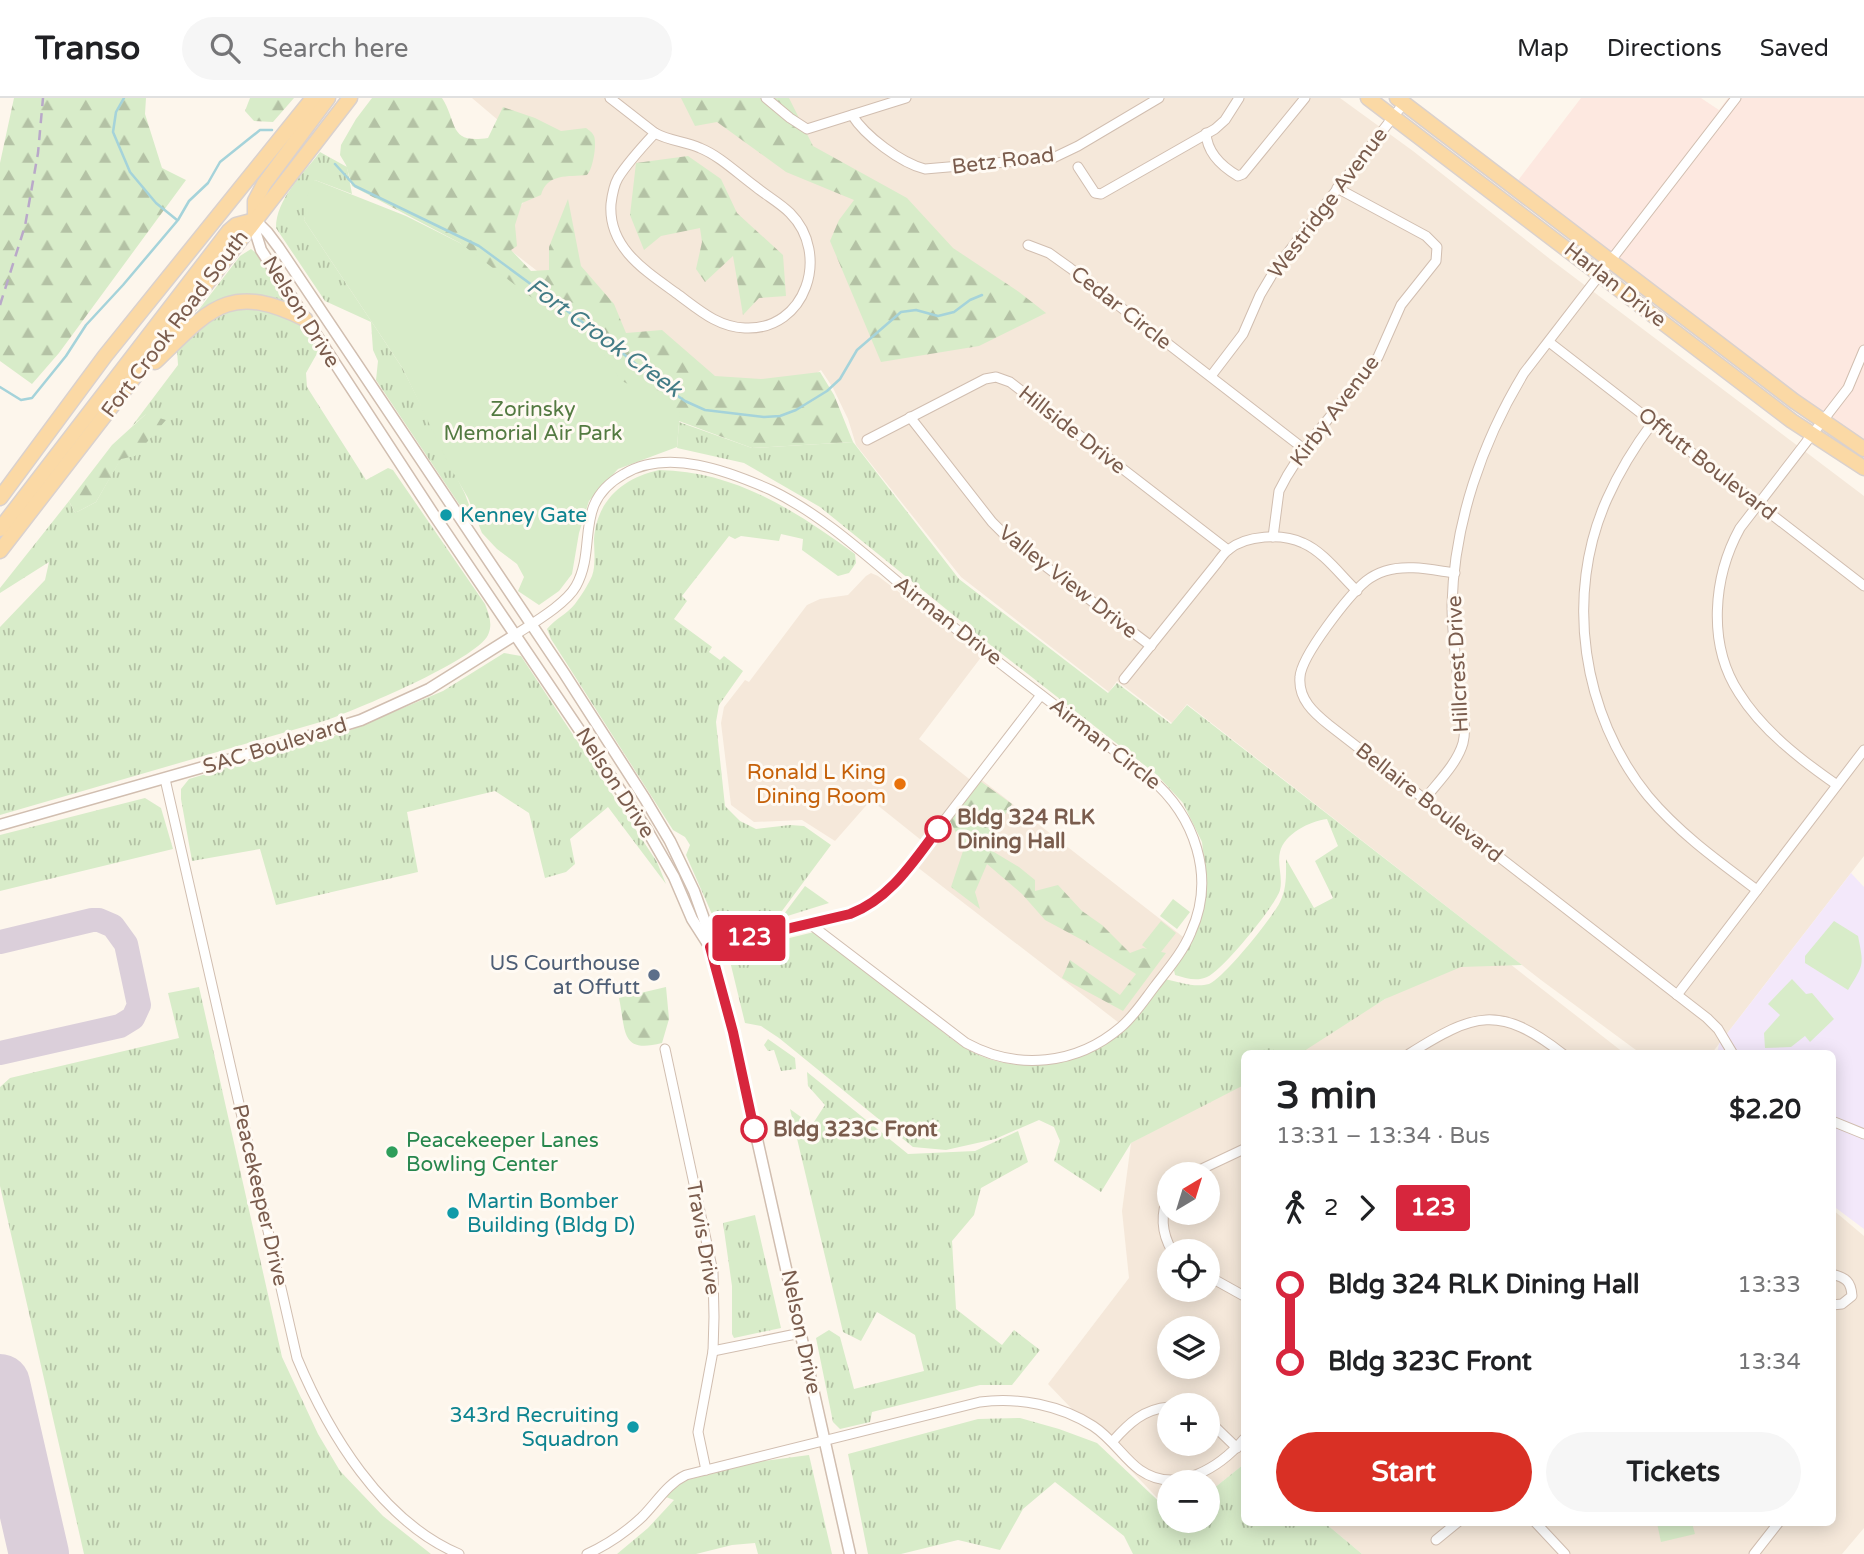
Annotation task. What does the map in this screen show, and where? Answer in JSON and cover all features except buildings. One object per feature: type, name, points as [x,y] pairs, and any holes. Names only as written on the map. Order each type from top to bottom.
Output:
[{"type":"main road","name":"Fort Crook Road South","points":[[0,498],[105,356],[313,98]]},
{"type":"main road","points":[[0,529],[229,231],[236,225],[255,220],[255,201],[264,184],[328,98]]},
{"type":"main road","name":"Fort Crook Road South","points":[[0,551],[350,98]]},
{"type":"main road","name":"Harlan Drive","points":[[1368,98],[1811,435],[1864,468]]},
{"type":"main road","name":"Harlan Drive","points":[[1400,101],[1822,422],[1864,449]]},
{"type":"main road","points":[[124,391],[188,330],[221,307],[245,300],[258,301],[285,309],[305,319]]},
{"type":"street","points":[[610,98],[665,139],[699,147],[715,156],[790,213],[801,227],[811,248],[811,266],[799,301],[788,313],[771,324],[758,328],[727,327],[710,319],[666,286],[633,260],[621,246],[612,228],[611,198],[617,180],[655,133]]},
{"type":"street","points":[[766,98],[807,129],[906,98]]},
{"type":"street","name":"Betz Road","points":[[852,115],[860,127],[911,166],[925,169],[1053,159],[1159,98]]},
{"type":"street","points":[[1078,167],[1095,193],[1101,194],[1225,120],[1239,98]]},
{"type":"street","points":[[1206,133],[1214,157],[1238,176],[1243,174],[1305,98]]},
{"type":"street","name":"Hillcrest Drive","points":[[1424,800],[1454,762],[1464,738],[1453,639],[1457,545],[1481,461],[1507,400],[1524,373],[1736,98]]},
{"type":"street","name":"Westridge Avenue","points":[[1211,376],[1243,334],[1276,268],[1393,117],[1400,101]]},
{"type":"street","name":"Kirby Avenue","points":[[1273,537],[1279,491],[1304,449],[1378,357],[1401,305],[1436,261],[1438,252],[1433,241],[1426,236],[1337,188]]},
{"type":"street","name":"Nelson Drive","points":[[255,220],[261,250],[647,830],[674,877],[692,919],[710,947]]},
{"type":"street","name":"Nelson Drive","points":[[255,220],[279,248],[531,624],[670,841],[703,914],[733,1032],[850,1554]]},
{"type":"street","name":"Cedar Circle","points":[[1028,245],[1049,253],[1070,268],[1304,449]]},
{"type":"street","name":"Offutt Boulevard","points":[[1549,342],[1864,586]]},
{"type":"street","points":[[1837,785],[1773,734],[1738,692],[1727,667],[1719,637],[1717,599],[1729,548],[1740,528],[1848,388],[1864,350]]},
{"type":"street","name":"Hillside Drive","points":[[867,440],[985,379],[996,377],[1010,382],[1228,550]]},
{"type":"street","name":"Valley View Drive","points":[[910,417],[999,529],[1150,646]]},
{"type":"street","points":[[1653,422],[1616,479],[1605,502],[1590,551],[1584,586],[1583,616],[1590,674],[1600,710],[1614,743],[1646,794],[1678,828],[1757,890]]},
{"type":"street","name":"Airman Drive","points":[[531,624],[568,597],[575,588],[584,562],[589,518],[612,481],[643,464],[673,462],[751,482],[804,509],[1041,695]]},
{"type":"street","points":[[1124,679],[1228,550],[1251,540],[1273,537],[1303,543],[1322,557],[1357,591]]},
{"type":"street","name":"Bellaire Boulevard","points":[[1455,573],[1395,569],[1375,576],[1357,591],[1309,650],[1301,666],[1299,680],[1303,696],[1311,710],[1677,995],[1718,1029],[1731,1050]]},
{"type":"street","name":"SAC Boulevard","points":[[0,825],[165,779],[330,730],[384,711],[440,682],[531,624]]},
{"type":"street","name":"Airman Circle","points":[[1041,695],[1168,794],[1183,815],[1199,854],[1201,897],[1191,933],[1166,972],[1122,1026],[1085,1050],[1058,1059],[1016,1061],[988,1053],[961,1039],[810,924],[858,911],[886,894],[1041,695]]},
{"type":"street","points":[[1677,995],[1864,750]]},
{"type":"street","name":"Peacekeeper Drive","points":[[165,779],[297,1358],[327,1423],[363,1474],[394,1508],[438,1543],[459,1554]]},
{"type":"street","points":[[710,947],[810,924]]},
{"type":"street","points":[[1415,1050],[1442,1032],[1485,1019],[1520,1025],[1533,1031],[1558,1050]]},
{"type":"street","name":"Travis Drive","points":[[665,1049],[713,1272],[713,1351],[698,1432],[706,1470]]},
{"type":"street","points":[[1836,1123],[1864,1134]]},
{"type":"street","points":[[1216,1162],[1241,1150]]},
{"type":"street","points":[[1836,1275],[1846,1279],[1852,1286],[1852,1296],[1842,1304],[1836,1305]]},
{"type":"street","points":[[1220,1283],[1241,1295]]},
{"type":"street","points":[[713,1351],[801,1333]]},
{"type":"street","points":[[587,1554],[633,1525],[674,1481],[686,1475],[965,1405],[1006,1400],[1035,1403],[1063,1411],[1094,1426],[1113,1441],[1140,1471],[1152,1476],[1176,1479],[1199,1474],[1225,1459],[1241,1443]]},
{"type":"street","points":[[1113,1441],[1140,1415],[1157,1409]]},
{"type":"street","points":[[1220,1432],[1237,1448]]},
{"type":"street","points":[[1436,1540],[1453,1526]]},
{"type":"street","points":[[1539,1526],[1565,1554]]},
{"type":"street","points":[[1754,1554],[1776,1526]]},
{"type":"shaded area","points":[[472,98],[1340,98],[1864,496],[1864,856],[1714,1050],[1636,1050],[1541,980],[1187,704],[1172,723],[1117,681],[1109,692],[961,577],[856,445],[848,419],[821,370],[799,386],[773,395],[662,368],[496,239],[551,165]]},
{"type":"shaded area","points":[[1581,98],[1701,98],[1719,110],[1728,98],[1864,98],[1864,443],[1516,183]]},
{"type":"shaded area","points":[[871,573],[982,656],[919,739],[973,782],[978,777],[1187,940],[1123,1026],[912,863],[926,844],[871,800],[835,841],[802,820],[754,822],[731,805],[721,723],[724,707],[745,680],[749,682],[807,605],[820,599],[848,595]]},
{"type":"shaded area","points":[[1851,873],[1864,887],[1864,1229],[1836,1208],[1836,1050],[1718,1050],[1719,1044]]},
{"type":"shaded area","points":[[1478,939],[1620,1050],[1299,1050],[1392,995]]},
{"type":"shaded area","points":[[1241,1083],[1241,1466],[1220,1483],[1220,1470],[1157,1470],[1157,1498],[1048,1384],[1129,1278],[1122,1211],[1131,1143]]},
{"type":"shaded area","points":[[1836,1212],[1864,1236],[1864,1528],[1842,1554],[1362,1554],[1329,1526],[1836,1526]]},
{"type":"green space","points":[[14,98],[146,98],[145,114],[162,168],[186,180],[59,353],[32,384],[0,361],[0,163]]},
{"type":"green space","points":[[250,98],[294,98],[273,122],[254,121],[245,111]]},
{"type":"green space","points":[[372,98],[442,98],[456,130],[466,138],[488,138],[503,107],[561,131],[586,128],[595,140],[589,172],[587,175],[553,180],[541,195],[522,203],[515,225],[517,246],[511,250],[531,271],[549,270],[549,247],[568,199],[581,266],[614,304],[626,333],[662,330],[715,376],[761,379],[820,372],[834,395],[853,442],[752,448],[649,410],[460,243],[352,186],[340,155],[341,145]]},
{"type":"green space","points":[[681,98],[789,98],[813,146],[907,198],[953,248],[1046,313],[979,346],[881,362],[830,241],[839,220],[854,200],[786,172],[717,122],[695,126]]},
{"type":"green space","points":[[320,152],[347,167],[352,194],[315,180],[304,220],[403,369],[465,494],[472,513],[467,516],[376,380],[378,361],[373,350],[371,322],[325,301],[276,228],[277,217],[285,197]]},
{"type":"green space","points":[[688,156],[721,179],[737,213],[783,255],[786,296],[759,298],[743,315],[733,256],[705,282],[696,269],[702,242],[700,228],[661,236],[644,250],[630,215],[636,163]]},
{"type":"green space","name":"Zorinsky Memorial Air Park","points":[[315,180],[406,216],[460,243],[602,351],[620,380],[680,410],[677,447],[618,469],[589,501],[579,533],[572,574],[559,591],[539,605],[518,591],[524,577],[517,564],[482,533],[468,498],[450,467],[403,369],[304,220],[309,189]]},
{"type":"green space","points":[[251,249],[287,302],[259,295],[231,297],[187,325],[240,256]]},
{"type":"green space","points":[[237,308],[271,309],[304,324],[319,350],[306,373],[307,387],[366,480],[388,468],[393,470],[485,604],[490,623],[488,635],[462,658],[439,671],[324,721],[0,815],[0,627],[45,580],[49,562],[0,593],[0,588],[69,501],[75,513],[96,502],[146,414],[132,426],[178,365],[177,349],[213,320]]},
{"type":"green space","points":[[146,414],[166,420],[135,456],[121,459],[96,502],[75,513],[69,501],[112,445]]},
{"type":"green space","points":[[679,422],[752,448],[853,442],[959,579],[1108,693],[1117,683],[1171,724],[1187,705],[1522,965],[1461,967],[1385,999],[1306,1050],[1241,1050],[1241,1087],[1131,1143],[1101,1192],[1054,1161],[1060,1141],[1054,1127],[1039,1120],[995,1139],[946,1150],[913,1147],[779,1038],[761,1026],[745,1023],[728,953],[814,932],[964,1048],[999,1062],[1018,1065],[1057,1063],[1094,1051],[1110,1041],[1136,1018],[1165,979],[1198,985],[1216,980],[1247,947],[1280,902],[1285,886],[1286,859],[1314,908],[1333,898],[1315,861],[1338,846],[1327,819],[1313,822],[1292,834],[1282,845],[1280,852],[1280,890],[1248,937],[1207,977],[1195,979],[1175,975],[1174,970],[1197,929],[1207,886],[1202,842],[1183,803],[1157,775],[820,507],[744,463],[677,448]]},
{"type":"green space","points":[[659,470],[687,472],[713,478],[763,496],[810,523],[855,554],[856,563],[849,573],[838,576],[802,550],[803,539],[781,534],[779,541],[741,536],[735,539],[729,536],[682,596],[687,601],[674,619],[712,647],[709,652],[720,660],[724,656],[743,671],[719,705],[716,722],[725,806],[740,821],[756,829],[804,826],[831,845],[776,919],[729,931],[718,928],[686,855],[690,845],[685,837],[673,830],[547,629],[575,604],[592,576],[596,525],[606,502],[623,485]]},
{"type":"green space","points":[[504,653],[521,656],[657,862],[666,884],[608,807],[570,839],[575,864],[566,872],[545,878],[529,813],[495,791],[407,812],[418,872],[276,905],[260,849],[192,861],[181,799],[181,789],[189,779],[346,732],[443,691]]},
{"type":"green space","points":[[980,781],[1012,804],[984,846],[1035,880],[1035,891],[1058,885],[1082,911],[1102,925],[1130,953],[1143,948],[1166,953],[1123,1011],[1062,978],[1070,960],[1120,995],[1136,974],[1045,920],[1022,894],[987,864],[975,892],[980,909],[951,887],[964,848],[950,821]]},
{"type":"green space","points":[[145,798],[161,808],[173,849],[0,891],[0,835]]},
{"type":"green space","points":[[805,886],[829,903],[781,918]]},
{"type":"green space","points":[[1173,899],[1190,912],[1177,929],[1160,916]]},
{"type":"green space","points":[[1161,921],[1176,933],[1157,957],[1142,945]]},
{"type":"green space","points":[[1834,921],[1858,936],[1861,964],[1848,990],[1805,963],[1805,956]]},
{"type":"green space","points":[[1792,979],[1806,994],[1812,993],[1834,1019],[1810,1042],[1805,1036],[1791,1047],[1765,1048],[1764,1033],[1780,1015],[1768,1004]]},
{"type":"green space","points":[[199,987],[282,1357],[318,1434],[340,1471],[383,1516],[431,1554],[84,1554],[0,1186],[0,1087],[10,1078],[179,1038],[168,993]]},
{"type":"green space","points":[[666,987],[669,1019],[662,1043],[648,1046],[632,1042],[627,1037],[619,998]]},
{"type":"green space","points":[[768,1039],[795,1058],[796,1069],[781,1071],[774,1050],[768,1051],[764,1045]]},
{"type":"green space","points":[[807,1072],[908,1154],[975,1151],[1018,1131],[1028,1162],[981,1188],[974,1215],[952,1241],[956,1309],[1002,1345],[1014,1330],[1040,1350],[1012,1385],[980,1385],[872,1412],[870,1422],[840,1429],[833,1422],[816,1338],[829,1330],[840,1337],[854,1389],[924,1371],[915,1335],[877,1312],[861,1341],[843,1332],[790,1109],[812,1125],[825,1105],[808,1086]]},
{"type":"green space","points":[[755,1215],[781,1328],[734,1338],[732,1286],[723,1223]]},
{"type":"green space","points":[[1020,1418],[1097,1443],[1157,1500],[1157,1533],[1220,1533],[1220,1483],[1241,1466],[1241,1526],[1329,1526],[1362,1554],[1133,1554],[1124,1536],[1055,1482],[1023,1509],[1000,1550],[958,1540],[901,1554],[868,1554],[848,1454],[978,1419]]},
{"type":"green space","points":[[809,1455],[832,1554],[758,1554],[755,1543],[732,1545],[696,1554],[617,1554],[648,1528],[674,1500],[666,1497],[679,1482],[757,1462]]},
{"type":"green space","points":[[1658,1526],[1693,1526],[1695,1534],[1661,1542]]},
{"type":"waterway","points":[[124,98],[116,112],[113,132],[130,172],[156,203],[177,220]]},
{"type":"waterway","name":"Fort Crook Creek","points":[[0,387],[21,400],[32,398],[66,356],[86,325],[178,220],[189,201],[208,183],[220,162],[260,130],[272,130]]},
{"type":"waterway","name":"Fort Crook Creek","points":[[335,164],[355,186],[479,246],[604,338],[659,383],[685,401],[705,410],[764,417],[780,416],[796,410],[827,391],[840,379],[857,350],[901,312],[916,310],[938,316],[954,312],[982,295]]},
{"type":"taxiway","points":[[0,942],[92,920],[113,926],[126,944],[139,1005],[133,1018],[120,1026],[0,1053]]},
{"type":"runway","points":[[0,1384],[39,1554]]},
{"type":"railway","points":[[0,305],[25,226],[38,153],[43,98]]},
{"type":"bus line","name":"123","points":[[754,1129],[733,1032],[710,947],[850,914],[868,906],[886,894],[897,882],[938,829]]},
{"type":"place","name":"Kenney Gate","points":[[446,515]]},
{"type":"place","name":"Ronald L King Dining Room","points":[[900,784]]},
{"type":"place","name":"Bldg 324 RLK Dining Hall","points":[[938,829]]},
{"type":"place","name":"US Courthouse at Offutt","points":[[654,975]]},
{"type":"place","name":"Bldg 323C Front","points":[[754,1129]]},
{"type":"place","name":"Peacekeeper Lanes Bowling Center","points":[[392,1152]]},
{"type":"place","name":"Martin Bomber Building (Bldg D)","points":[[453,1213]]},
{"type":"place","name":"343rd Recruiting Squadron","points":[[633,1427]]}]
